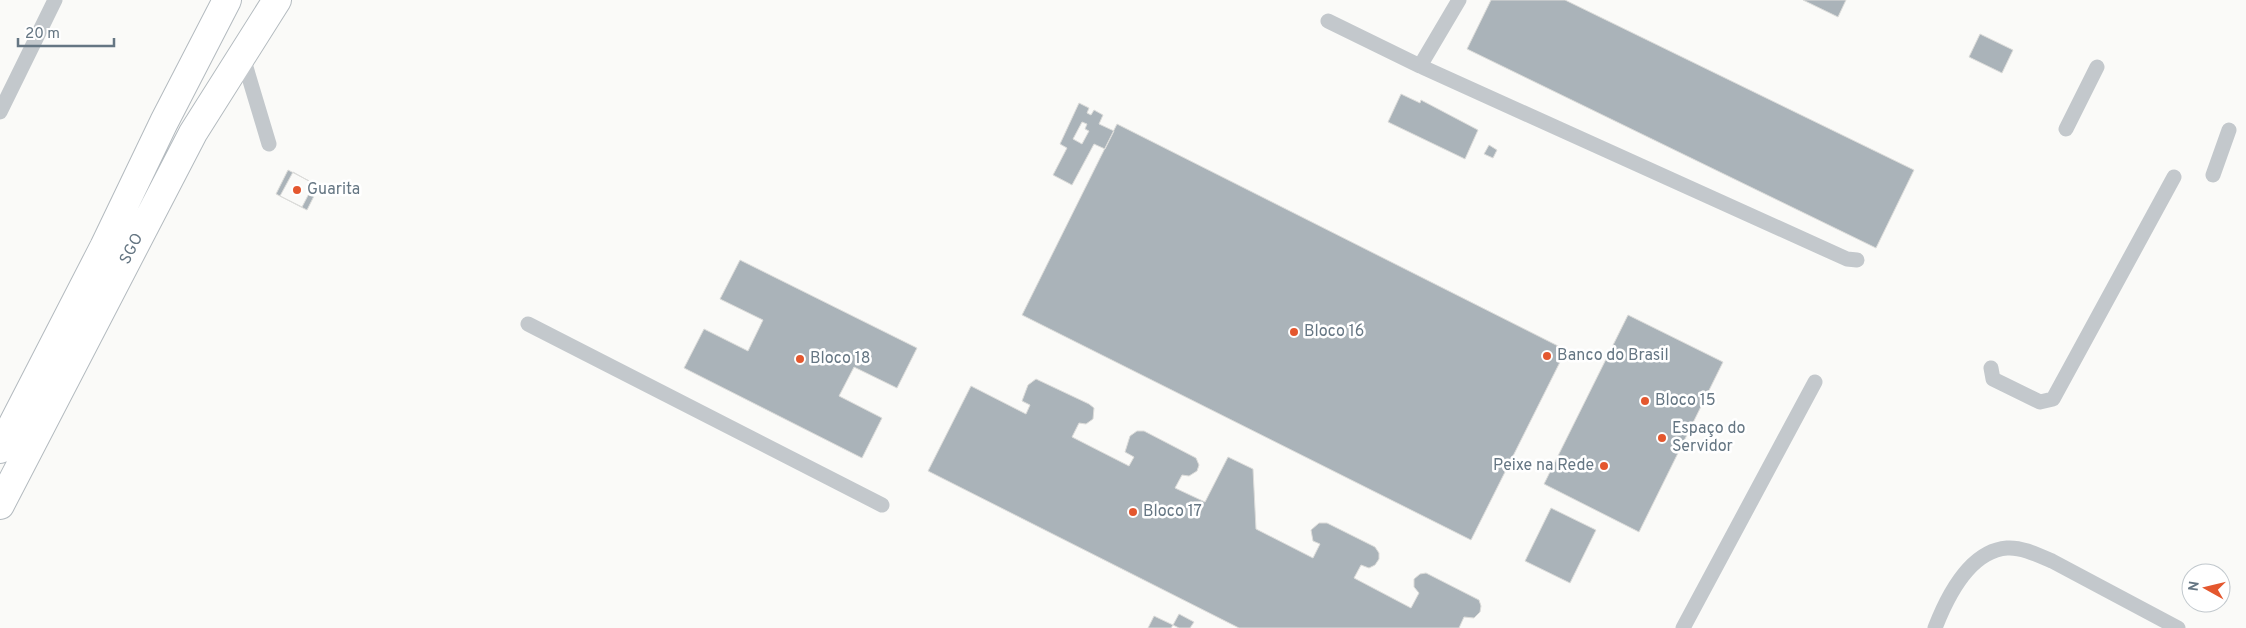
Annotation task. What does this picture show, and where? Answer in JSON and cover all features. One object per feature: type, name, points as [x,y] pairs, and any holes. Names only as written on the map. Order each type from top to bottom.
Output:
[{"type":"street","name":"SGO","points":[[0,505],[163,158],[164,122],[227,0]]},
{"type":"street","name":"SGO","points":[[0,449],[104,247],[163,158],[193,133],[276,0]]},
{"type":"lane","points":[[0,112],[55,0]]},
{"type":"lane","points":[[1420,66],[1458,0]]},
{"type":"lane","points":[[1328,21],[1420,66],[1847,259],[1857,260]]},
{"type":"lane","points":[[242,53],[269,144]]},
{"type":"lane","points":[[2066,129],[2097,67]]},
{"type":"lane","points":[[164,122],[193,133]]},
{"type":"lane","points":[[2213,175],[2229,130]]},
{"type":"lane","points":[[1991,368],[1993,379],[2040,402],[2053,399],[2174,177]]},
{"type":"lane","points":[[528,324],[882,505]]},
{"type":"lane","points":[[1683,628],[1815,382]]},
{"type":"lane","points":[[1935,628],[1950,596],[1970,567],[1985,553],[2008,548],[2031,552],[2052,561],[2178,628]]},
{"type":"building","points":[[1491,0],[1565,0],[1914,170],[1876,248],[1467,49]]},
{"type":"building","points":[[1803,0],[1846,0],[1838,17]]},
{"type":"building","points":[[1980,34],[2013,50],[2002,73],[1969,57]]},
{"type":"building","points":[[1401,94],[1420,103],[1421,100],[1478,130],[1465,159],[1388,122]]},
{"type":"building","points":[[1079,103],[1089,108],[1087,113],[1091,115],[1094,110],[1103,115],[1099,124],[1114,131],[1105,149],[1094,144],[1072,185],[1053,175],[1067,148],[1060,144]],"holes":[[[1082,122],[1087,124],[1085,129],[1089,131],[1082,144],[1073,139]]]},
{"type":"building","name":"Bloco 16","points":[[1117,124],[1566,350],[1471,540],[1022,315]]},
{"type":"building","points":[[1489,145],[1497,150],[1493,158],[1484,154]]},
{"type":"building","name":"Guarita","points":[[288,170],[319,186],[307,210],[276,194]]},
{"type":"building","name":"Guarita","points":[[293,172],[314,184],[302,207],[280,196]]},
{"type":"building","name":"Bloco 18","points":[[740,260],[917,348],[897,388],[854,367],[839,396],[882,418],[862,458],[684,368],[704,329],[748,351],[763,320],[720,299]]},
{"type":"building","name":"Bloco 15","points":[[1628,315],[1723,362],[1639,532],[1544,484]]},
{"type":"building","name":"Bloco 17","points":[[1036,379],[1094,408],[1093,419],[1086,424],[1079,423],[1072,437],[1129,466],[1134,457],[1125,452],[1130,436],[1137,431],[1144,431],[1196,458],[1199,465],[1197,471],[1189,476],[1182,475],[1175,488],[1205,502],[1228,457],[1253,469],[1256,529],[1313,558],[1320,544],[1313,541],[1311,530],[1319,523],[1327,523],[1375,547],[1379,553],[1379,559],[1375,565],[1369,568],[1361,565],[1354,578],[1411,608],[1419,593],[1414,587],[1414,579],[1420,574],[1426,573],[1479,600],[1480,612],[1474,618],[1464,617],[1459,628],[1239,628],[928,471],[971,386],[1026,414],[1030,405],[1022,401],[1028,385]]},
{"type":"building","points":[[1551,508],[1596,530],[1570,583],[1525,561]]},
{"type":"building","points":[[1179,614],[1194,622],[1190,628],[1179,628],[1173,625]]},
{"type":"building","points":[[1154,616],[1173,625],[1171,628],[1148,628]]},
{"type":"place","name":"Guarita","points":[[297,190]]},
{"type":"place","name":"Bloco 16","points":[[1294,332]]},
{"type":"place","name":"Banco do Brasil","points":[[1547,356]]},
{"type":"place","name":"Bloco 18","points":[[800,359]]},
{"type":"place","name":"Bloco 15","points":[[1645,401]]},
{"type":"place","name":"Espaço do Servidor","points":[[1662,438]]},
{"type":"place","name":"Peixe na Rede","points":[[1604,466]]},
{"type":"place","name":"Bloco 17","points":[[1133,512]]}]
